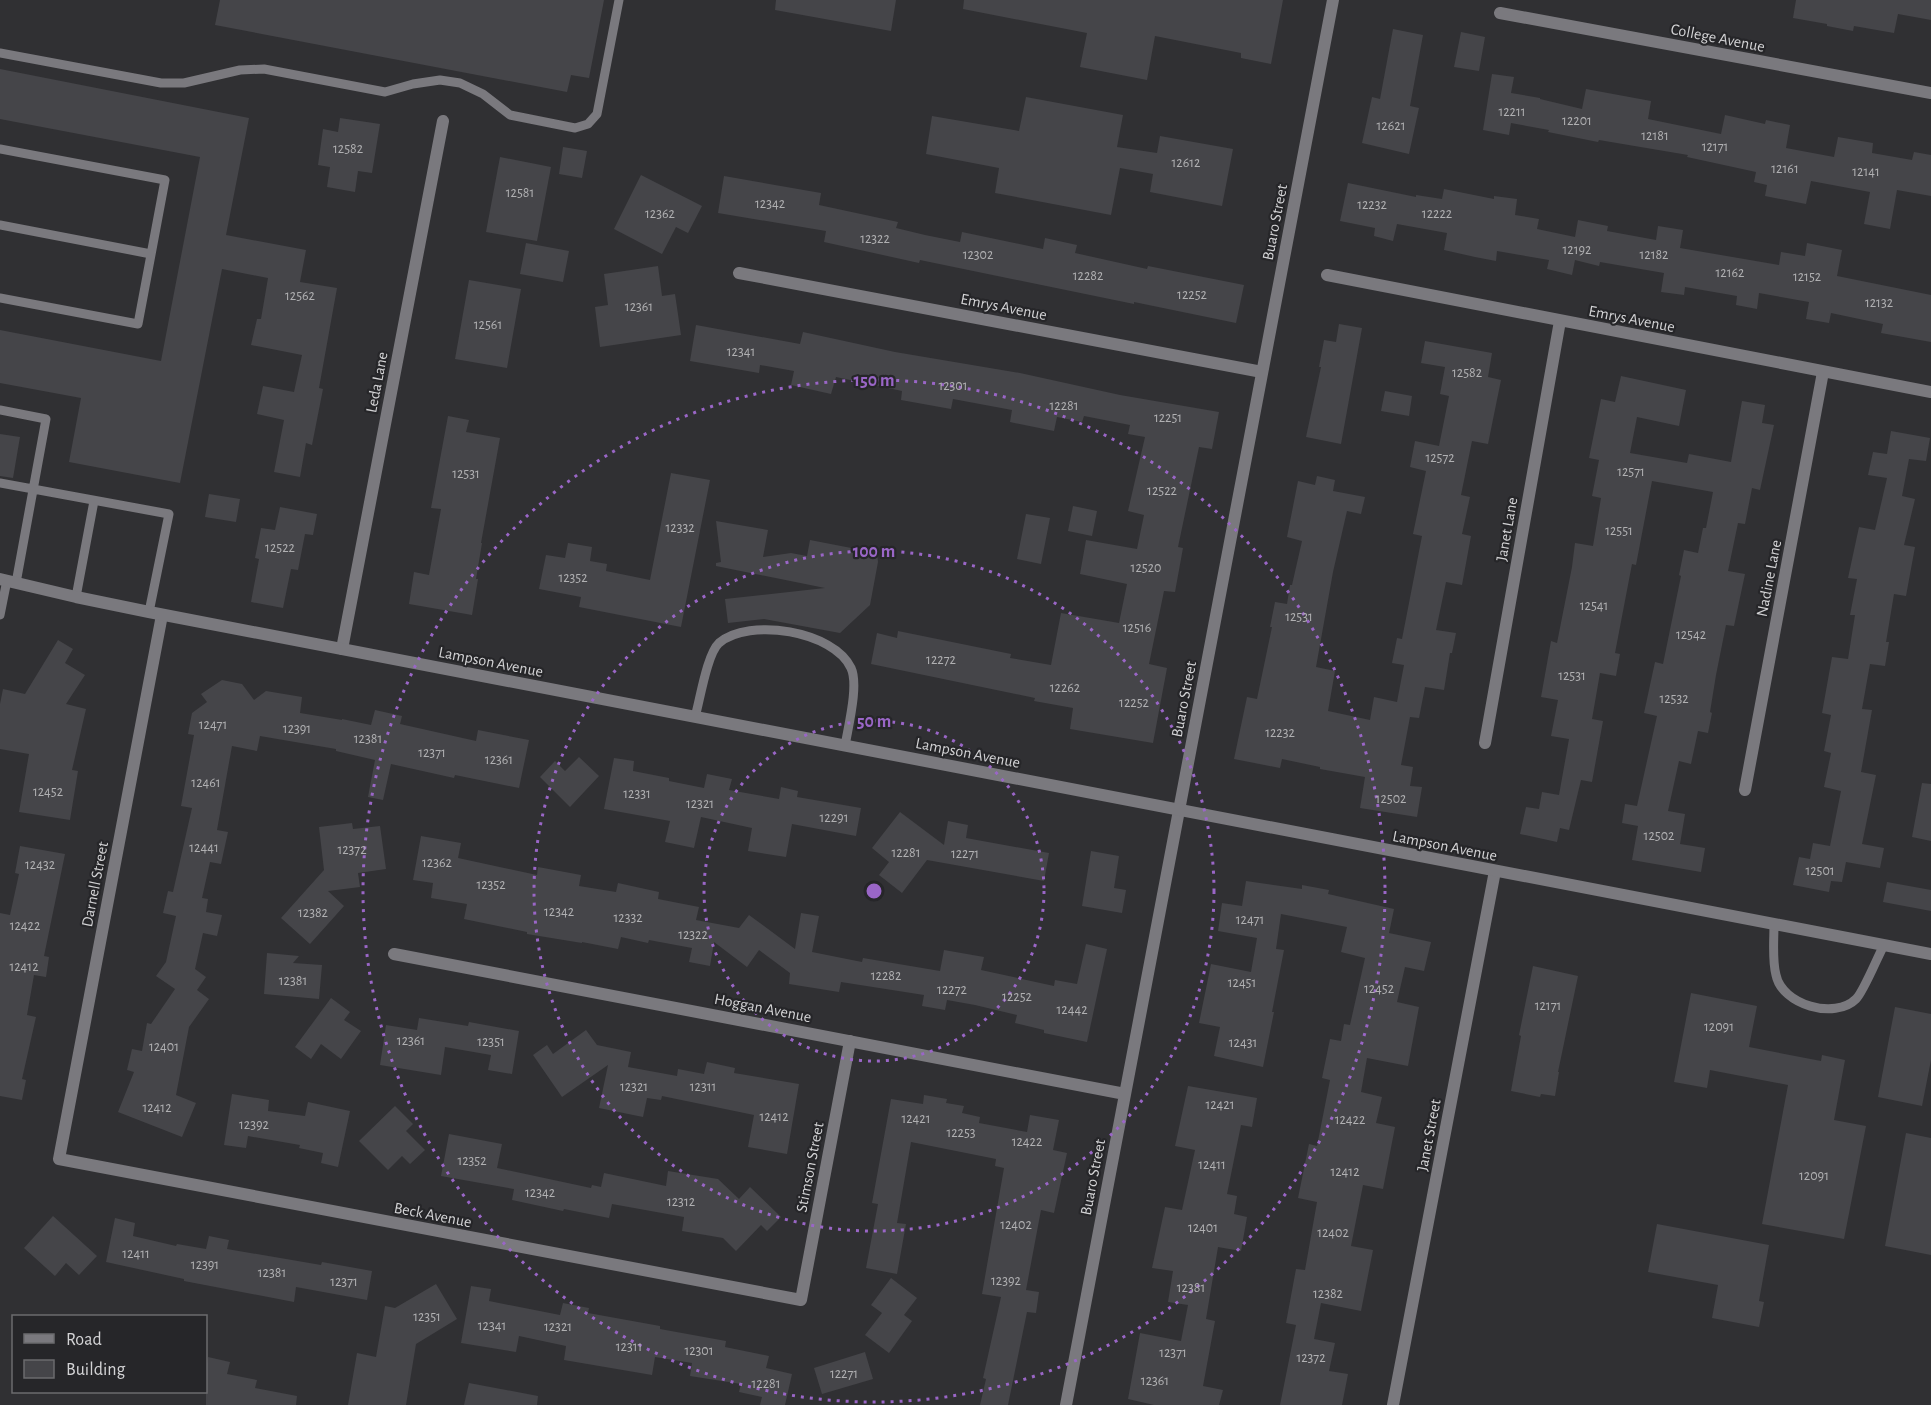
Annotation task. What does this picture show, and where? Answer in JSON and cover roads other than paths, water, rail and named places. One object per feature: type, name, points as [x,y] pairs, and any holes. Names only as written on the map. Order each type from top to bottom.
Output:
[{"type":"street","name":"Buaro Street","points":[[1066,1405],[1333,0]]},
{"type":"street","name":"College Avenue","points":[[1500,13],[1931,93]]},
{"type":"street","name":"Leda Lane","points":[[342,650],[442,121]]},
{"type":"street","name":"Emrys Avenue","points":[[739,273],[1262,372]]},
{"type":"street","name":"Emrys Avenue","points":[[1327,275],[1931,393]]},
{"type":"street","name":"Janet Lane","points":[[1485,743],[1560,321]]},
{"type":"street","name":"Nadine Lane","points":[[1745,790],[1823,372]]},
{"type":"street","name":"Lampson Avenue","points":[[7,581],[155,614],[1931,954]]},
{"type":"street","name":"Darnell Street","points":[[59,1159],[155,614]]},
{"type":"street","name":"Janet Street","points":[[1393,1405],[1495,871]]},
{"type":"street","name":"Hoggan Avenue","points":[[394,954],[1125,1094]]},
{"type":"street","name":"Stimson Street","points":[[801,1300],[850,1041]]},
{"type":"street","name":"Beck Avenue","points":[[59,1159],[801,1300]]},
{"type":"lane","points":[[0,53],[162,83],[184,83],[240,70],[264,69],[385,92],[413,84],[440,80],[460,83],[510,115],[575,128],[588,124],[597,114],[619,0]]},
{"type":"lane","points":[[0,149],[165,180],[138,324],[0,298]]},
{"type":"lane","points":[[0,225],[151,254]]},
{"type":"lane","points":[[0,410],[46,419],[33,489],[7,581],[0,615]]},
{"type":"lane","points":[[0,483],[169,514],[155,614]]},
{"type":"lane","points":[[76,597],[94,501]]},
{"type":"lane","points":[[695,717],[711,655],[718,644],[738,633],[771,630],[809,637],[829,645],[843,657],[851,668],[855,682],[845,746]]},
{"type":"lane","points":[[1774,924],[1776,977],[1783,991],[1814,1008],[1844,1007],[1858,998],[1884,945]]}]
